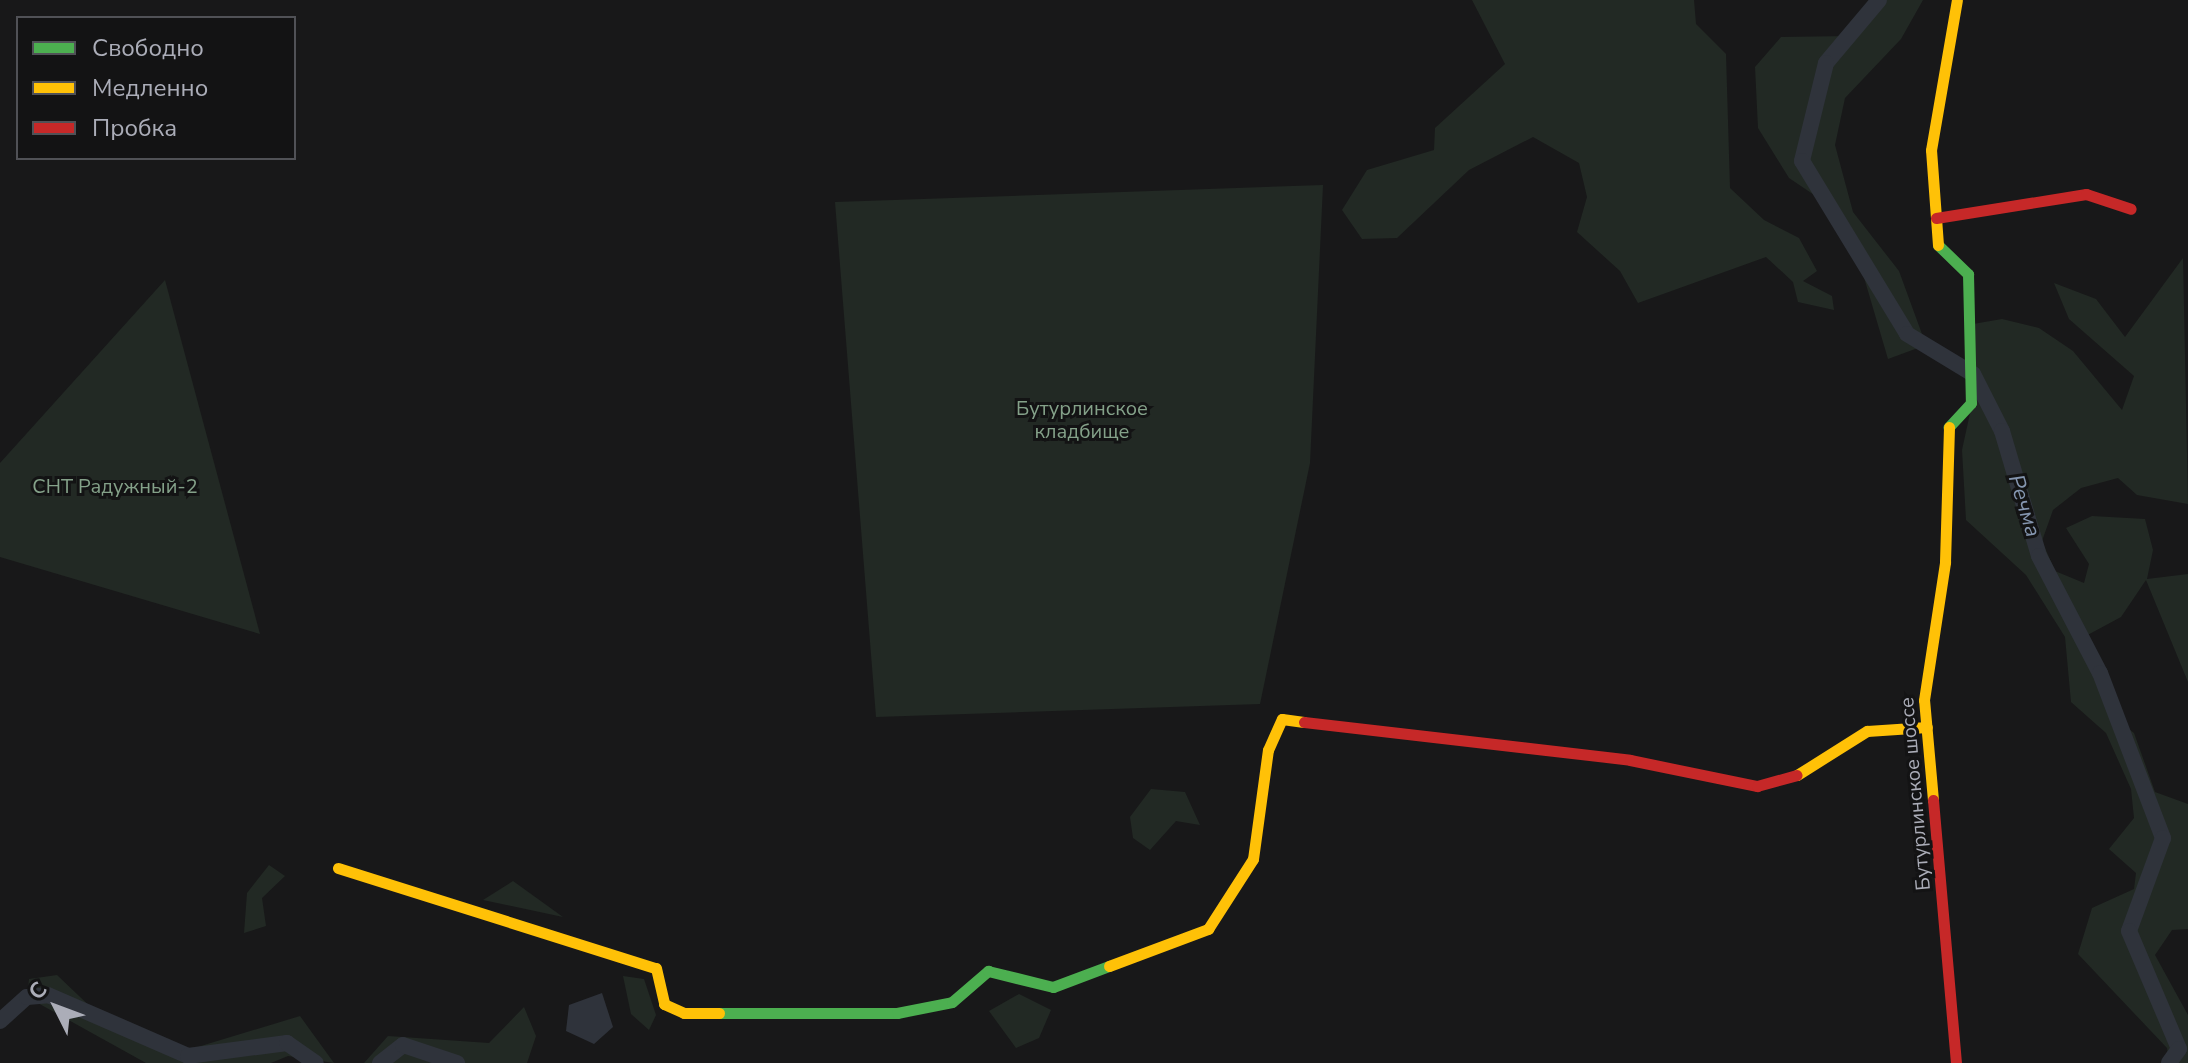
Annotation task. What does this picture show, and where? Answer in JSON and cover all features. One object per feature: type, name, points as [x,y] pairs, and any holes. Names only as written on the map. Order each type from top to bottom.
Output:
[{"type":"main road","points":[[1957,0],[1933,121],[1936,218],[2086,194],[2131,209]]},
{"type":"main road","name":"Бутурлинское шоссе","points":[[1936,218],[1938,245],[1968,274],[1971,403],[1949,427],[1947,532],[1925,674],[1956,1063]]},
{"type":"main road","points":[[338,868],[656,968],[664,1004],[684,1013],[897,1013],[952,1002],[988,971],[1053,987],[1208,929],[1253,859],[1268,750],[1282,719],[1630,760],[1757,786],[1811,771],[1867,731],[1927,727]]},
{"type":"green space","points":[[1472,0],[1694,0],[1696,24],[1726,54],[1730,188],[1764,220],[1799,238],[1817,271],[1803,281],[1832,296],[1834,310],[1798,302],[1793,282],[1766,257],[1638,303],[1620,271],[1577,232],[1587,197],[1579,163],[1533,137],[1469,170],[1397,238],[1362,239],[1342,210],[1367,170],[1434,150],[1435,128],[1505,64]]},
{"type":"green space","points":[[1879,0],[1923,0],[1901,39],[1845,98],[1835,145],[1853,212],[1899,271],[1926,345],[1888,359],[1853,240],[1832,207],[1789,178],[1758,128],[1755,67],[1781,37],[1849,36]]},
{"type":"green space","name":"Бутурлинское кладбище","points":[[1323,185],[1310,463],[1260,704],[876,717],[835,202]]},
{"type":"green space","points":[[2183,258],[2188,504],[2137,495],[2118,478],[2081,488],[2053,510],[2042,541],[2055,571],[2084,583],[2089,564],[2066,528],[2092,516],[2145,519],[2153,550],[2147,579],[2188,574],[2188,682],[2146,580],[2121,617],[2082,638],[2116,719],[2134,733],[2155,792],[2188,804],[2188,929],[2172,930],[2155,955],[2188,1015],[2188,1063],[2169,1063],[2167,1048],[2078,954],[2092,908],[2134,889],[2136,873],[2109,849],[2134,818],[2131,789],[2106,733],[2071,702],[2065,637],[2026,575],[1966,520],[1962,450],[1972,404],[1973,324],[2002,319],[2039,328],[2073,351],[2122,410],[2134,376],[2069,319],[2054,283],[2096,299],[2125,337]]},
{"type":"green space","name":"СНТ Радужный-2","points":[[165,280],[260,634],[0,557],[0,463]]},
{"type":"green space","points":[[1151,789],[1185,792],[1200,825],[1176,821],[1150,850],[1133,838],[1130,817]]},
{"type":"green space","points":[[269,865],[285,876],[262,898],[266,926],[244,933],[247,893]]},
{"type":"green space","points":[[513,881],[563,917],[483,900]]},
{"type":"green space","points":[[57,975],[99,1015],[191,1049],[300,1016],[334,1063],[288,1056],[271,1063],[146,1063],[27,997],[29,979]]},
{"type":"green space","points":[[623,976],[644,979],[656,1015],[649,1030],[631,1014]]},
{"type":"green space","points":[[1019,994],[1051,1010],[1039,1038],[1016,1048],[989,1011]]},
{"type":"green space","points":[[524,1007],[536,1036],[527,1063],[364,1063],[388,1036],[489,1043]]},
{"type":"shaded area","points":[[602,993],[613,1027],[594,1044],[566,1031],[569,1005]]},
{"type":"waterway","name":"Речма","points":[[1879,0],[1826,63],[1802,161],[1907,334],[1973,374],[2002,431],[2039,556],[2100,673],[2163,838],[2129,931],[2179,1049],[2169,1063]]},
{"type":"waterway","points":[[0,1021],[27,997],[48,995],[188,1056],[287,1043],[316,1063]]},
{"type":"waterway","points":[[380,1063],[403,1045],[457,1063]]},
{"type":"traffic: fast","points":[[1938,245],[1968,274],[1971,403],[1949,427]]},
{"type":"traffic: fast","points":[[719,1013],[897,1013],[952,1002],[988,971],[1053,987],[1109,966]]},
{"type":"traffic: slow","points":[[1938,245],[1931,150],[1957,0]]},
{"type":"traffic: slow","points":[[1933,800],[1924,700],[1945,562],[1949,427]]},
{"type":"traffic: slow","points":[[1109,966],[1208,929],[1253,859],[1268,750],[1282,719],[1304,722]]},
{"type":"traffic: slow","points":[[1797,775],[1867,731],[1927,727]]},
{"type":"traffic: slow","points":[[338,868],[656,968],[664,1004],[684,1013],[719,1013]]},
{"type":"traffic: jam","points":[[1936,218],[2086,194],[2131,209]]},
{"type":"traffic: jam","points":[[1304,722],[1630,760],[1757,786],[1797,775]]},
{"type":"traffic: jam","points":[[1933,800],[1956,1063]]}]
